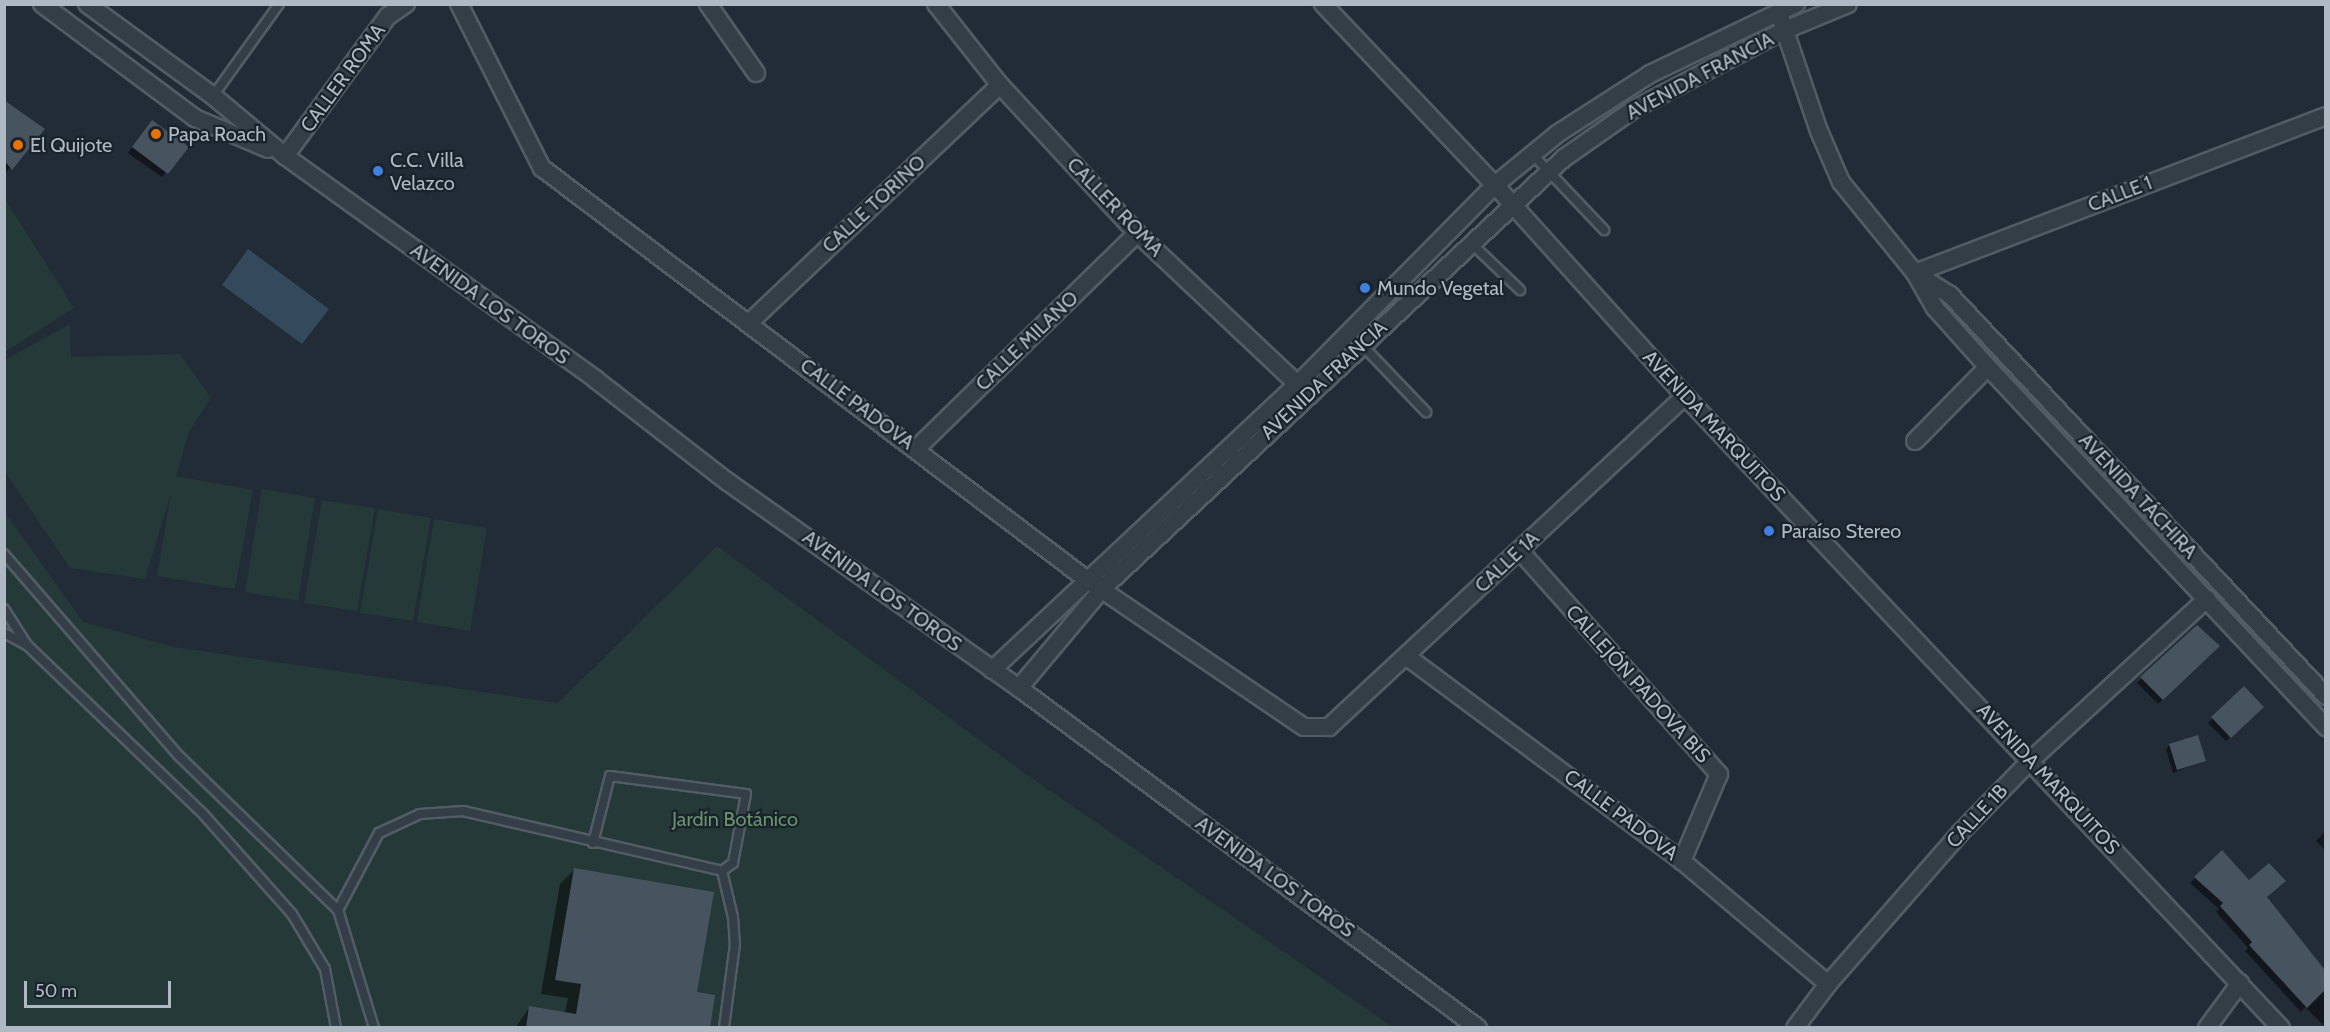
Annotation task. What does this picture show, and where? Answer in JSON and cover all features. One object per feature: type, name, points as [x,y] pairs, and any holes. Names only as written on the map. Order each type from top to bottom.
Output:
[{"type":"street","points":[[42,4],[195,118],[285,156]]},
{"type":"street","points":[[87,4],[213,96],[285,156]]},
{"type":"street","name":"CALLER ROMA","points":[[285,156],[388,16],[406,4]]},
{"type":"street","name":"CALLE PADOVA","points":[[459,4],[542,168],[916,448],[1086,579],[1103,588],[1304,727],[1329,727]]},
{"type":"street","points":[[708,4],[756,73]]},
{"type":"street","name":"CALLER ROMA","points":[[936,4],[1000,86],[1137,233],[1303,389]]},
{"type":"street","name":"AVENIDA MARQUITOS","points":[[1323,4],[1494,185],[1685,396],[2281,1028]]},
{"type":"street","name":"AVENIDA FRANCIA","points":[[1019,688],[1103,588],[1303,389],[1494,185],[1532,154],[1650,74],[1776,8],[1796,4]]},
{"type":"street","name":"AVENIDA FRANCIA","points":[[992,670],[1086,579],[1303,389],[1362,345],[1549,171],[1634,109],[1785,30],[1848,4]]},
{"type":"street","points":[[1776,8],[1819,131],[1841,182],[1915,273],[1935,308],[2325,727]]},
{"type":"street","name":"CALLE TORINO","points":[[749,323],[1000,86]]},
{"type":"street","name":"CALLE 1","points":[[1915,273],[2325,116]]},
{"type":"street","name":"AVENIDA LOS TOROS","points":[[285,156],[1019,688],[1478,1028]]},
{"type":"street","name":"CALLE MILANO","points":[[916,448],[1137,233]]},
{"type":"street","name":"AVENIDA TÁCHIRA","points":[[1915,273],[1950,296],[2325,696]]},
{"type":"street","points":[[1914,441],[1988,367]]},
{"type":"street","name":"CALLE 1A","points":[[1329,727],[1685,396]]},
{"type":"street","name":"CALLEJÓN PADOVA BIS","points":[[1520,551],[1719,774],[1682,861]]},
{"type":"street","name":"CALLE 1B","points":[[1795,1028],[1828,984],[1960,833],[2030,761],[2207,600]]},
{"type":"street","name":"CALLE PADOVA","points":[[1406,656],[1682,861],[1828,984]]},
{"type":"street","points":[[2207,1028],[2240,983]]},
{"type":"lane","points":[[213,96],[279,4]]},
{"type":"lane","points":[[1532,154],[1604,230]]},
{"type":"lane","points":[[1470,243],[1520,290]]},
{"type":"lane","points":[[1362,345],[1426,412]]},
{"type":"lane","points":[[4,554],[179,756],[338,910],[374,1028]]},
{"type":"lane","points":[[4,609],[27,645],[204,815],[292,914],[325,969],[336,1028]]},
{"type":"lane","points":[[4,633],[27,645]]},
{"type":"lane","points":[[338,910],[379,833],[420,814],[463,811],[594,843],[722,871],[733,863],[746,794],[610,776],[594,843]]},
{"type":"lane","points":[[722,871],[734,917],[735,944],[724,1028]]},
{"type":"green space","points":[[5,199],[74,308],[4,352]]},
{"type":"green space","points":[[70,324],[71,357],[180,354],[211,398],[189,432],[176,476],[253,490],[235,589],[157,576],[171,493],[145,579],[70,568],[5,472],[5,360]]},
{"type":"green space","points":[[262,489],[315,498],[298,601],[245,592]]},
{"type":"green space","points":[[322,500],[375,508],[357,611],[304,603]]},
{"type":"green space","points":[[378,509],[431,518],[413,621],[360,613]]},
{"type":"green space","name":"Jardín Botánico","points":[[4,511],[83,622],[174,647],[558,703],[717,546],[1023,772],[1393,1027],[5,1027]]},
{"type":"green space","points":[[434,519],[487,528],[470,631],[417,622]]},
{"type":"water","points":[[248,249],[329,309],[302,344],[222,285]]},
{"type":"building","name":"El Quijote","points":[[4,100],[45,129],[12,170],[4,160]]},
{"type":"building","name":"Papa Roach","points":[[152,120],[189,147],[168,174],[132,147]]},
{"type":"building","points":[[2197,625],[2220,646],[2163,700],[2140,677]]},
{"type":"building","points":[[2244,686],[2264,707],[2231,738],[2211,717]]},
{"type":"building","points":[[2198,735],[2206,761],[2177,770],[2169,744]]},
{"type":"building","points":[[2222,850],[2249,880],[2269,863],[2286,881],[2267,897],[2325,970],[2325,990],[2307,1008],[2249,945],[2252,942],[2220,906],[2223,903],[2194,877]]},
{"type":"building","points":[[574,868],[714,892],[697,992],[715,995],[710,1028],[526,1028],[529,1006],[576,1014],[581,984],[555,980]]},
{"type":"place","name":"Papa Roach","points":[[156,134]]},
{"type":"place","name":"El Quijote","points":[[18,145]]},
{"type":"place","name":"C.C. Villa Velazco","points":[[378,171]]},
{"type":"place","name":"Mundo Vegetal","points":[[1365,288]]},
{"type":"place","name":"Paraíso Stereo","points":[[1769,531]]}]
